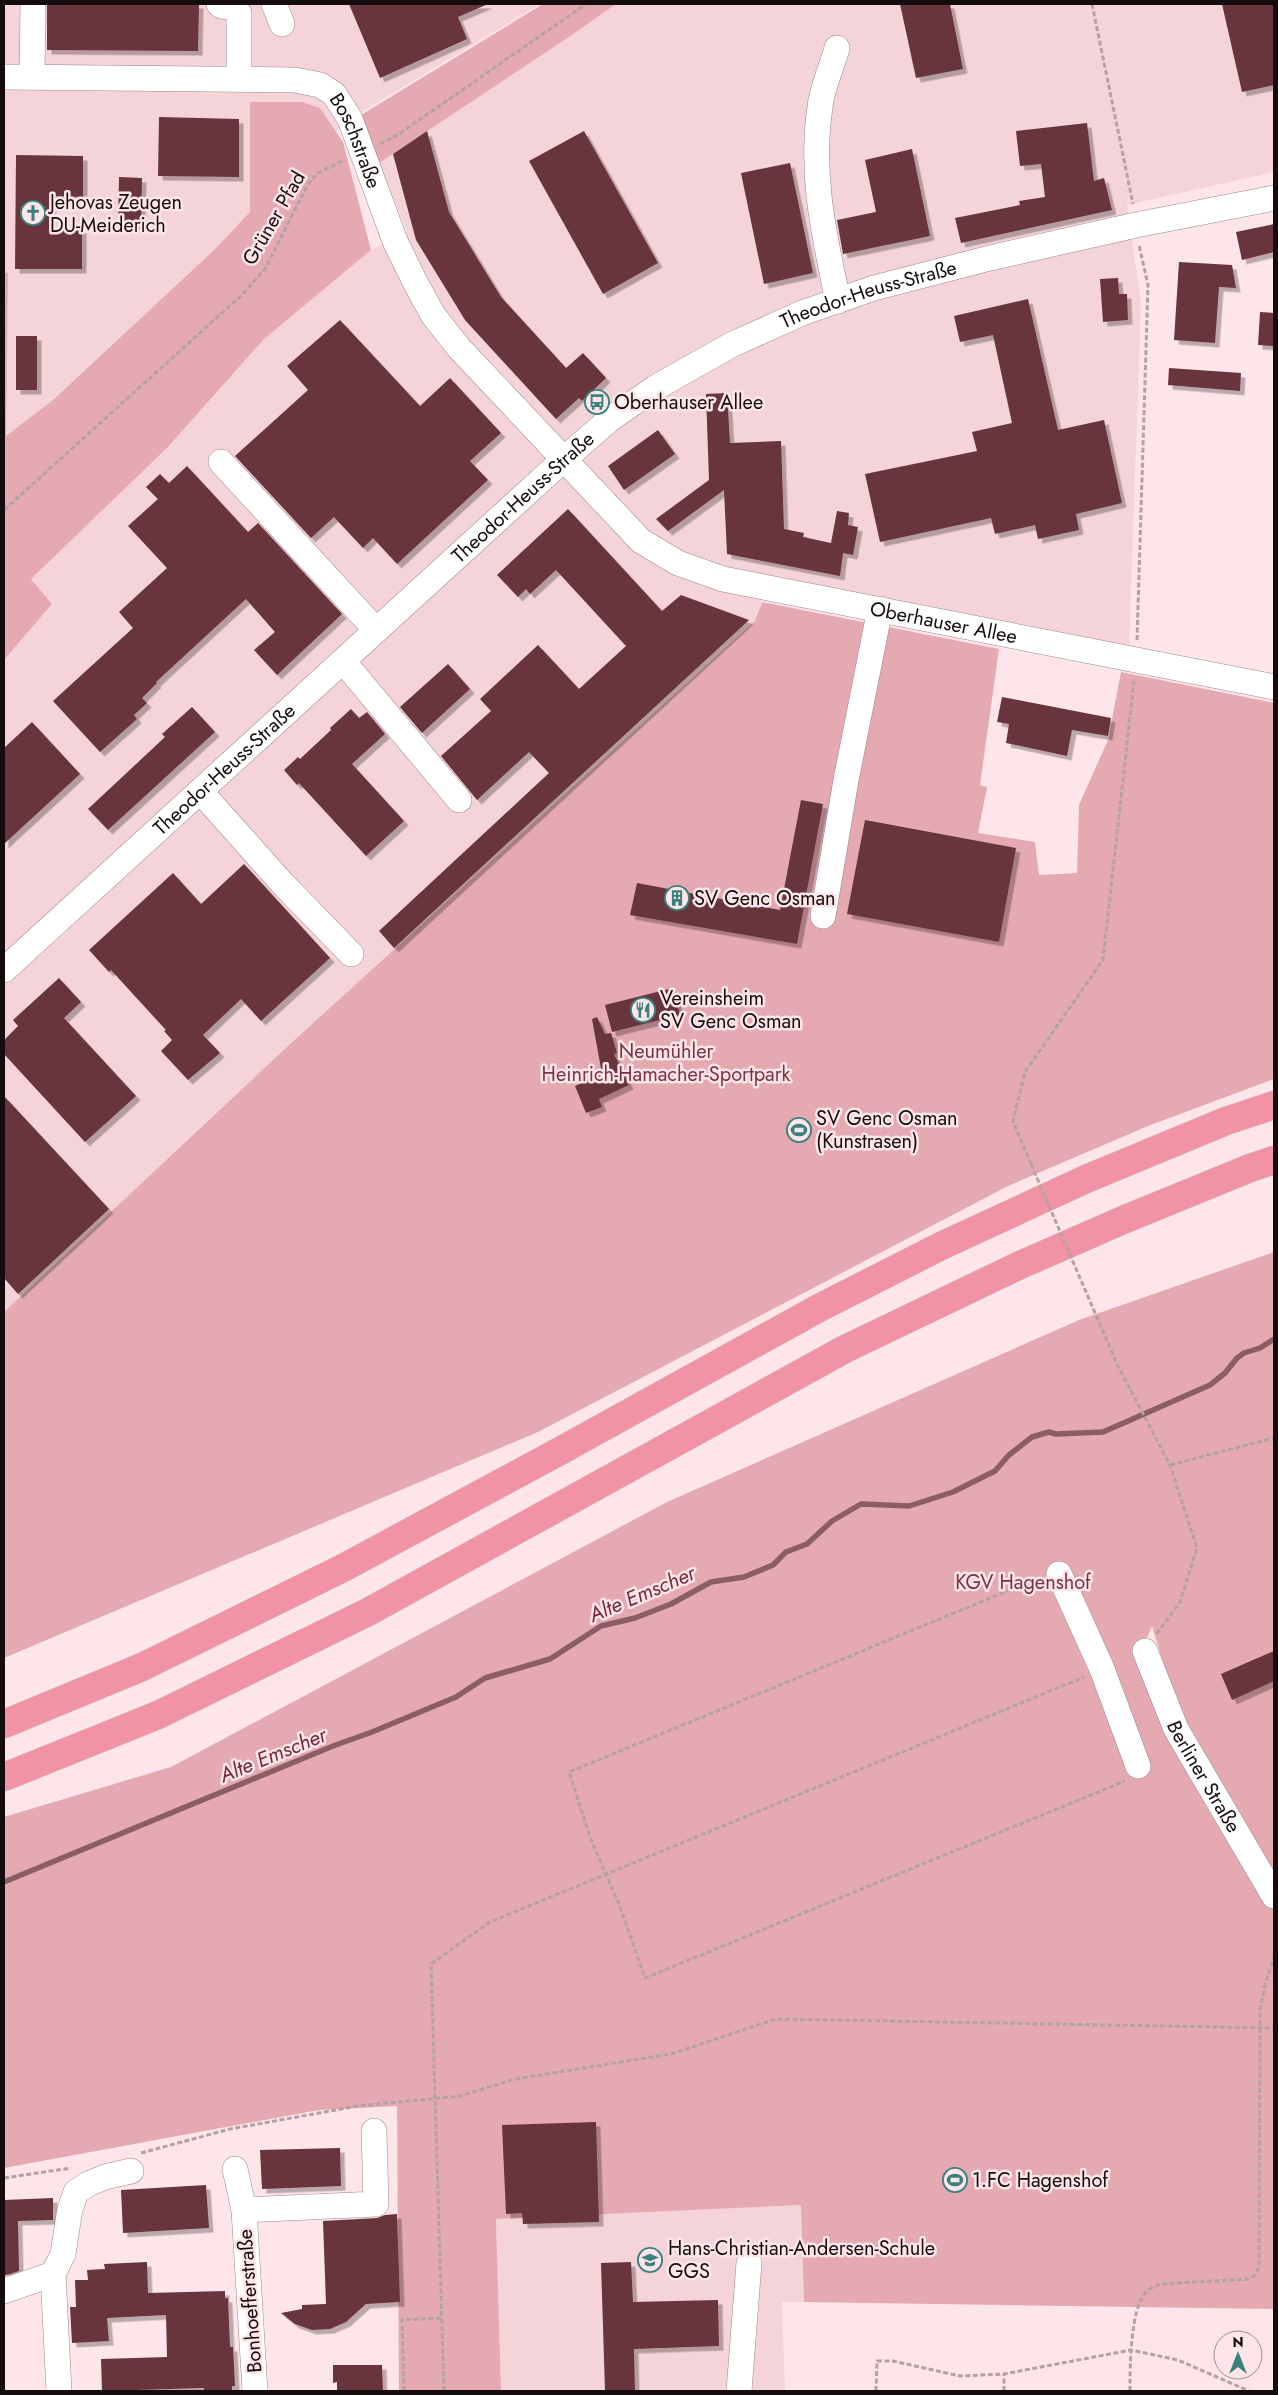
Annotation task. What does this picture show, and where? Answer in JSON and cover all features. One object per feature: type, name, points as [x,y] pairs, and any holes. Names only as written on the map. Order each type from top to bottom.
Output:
[{"type":"highway","points":[[4,1724],[142,1666],[343,1568],[819,1308],[941,1246],[1086,1179],[1226,1121],[1274,1105]]},
{"type":"highway","points":[[4,1776],[158,1715],[368,1612],[862,1341],[1018,1266],[1097,1231],[1250,1168],[1274,1160]]},
{"type":"street","points":[[32,77],[33,4]]},
{"type":"street","points":[[219,4],[221,6],[233,7],[239,13],[239,79]]},
{"type":"street","points":[[837,48],[820,105],[816,186],[838,301]]},
{"type":"street","name":"Boschstraße","points":[[4,77],[295,80],[320,85],[334,94],[350,118],[364,151],[395,241],[433,315],[459,348],[563,460]]},
{"type":"street","name":"Theodor-Heuss-Straße","points":[[4,970],[563,460],[610,419],[655,388],[731,345],[802,313],[883,286],[1136,225],[1274,198]]},
{"type":"street","name":"Oberhauser Allee","points":[[563,460],[641,541],[678,563],[723,579],[880,608],[1274,687]]},
{"type":"street","points":[[221,462],[376,630]]},
{"type":"street","points":[[823,916],[846,780],[880,608]]},
{"type":"street","points":[[342,661],[458,800]]},
{"type":"street","points":[[200,791],[282,884],[351,954]]},
{"type":"street","points":[[1059,1574],[1102,1669],[1138,1766]]},
{"type":"street","name":"Berliner Straße","points":[[1145,1652],[1176,1729],[1274,1896]]},
{"type":"street","name":"Bonhoefferstraße","points":[[244,2210],[376,2204],[374,2131]]},
{"type":"street","points":[[59,2391],[53,2274],[62,2254],[70,2209],[76,2192],[88,2184],[134,2163]]},
{"type":"street","name":"Bonhoefferstraße","points":[[235,2169],[244,2210],[255,2391]]},
{"type":"street","points":[[739,2391],[749,2263]]},
{"type":"street","points":[[4,2291],[53,2274]]},
{"type":"path","points":[[399,134],[586,4]]},
{"type":"path","points":[[1092,4],[1136,225],[1139,250],[1148,285],[1136,659],[1103,960],[1025,1072],[1014,1121],[1117,1364],[1153,1436],[1170,1465],[1197,1548],[1180,1602],[1145,1652]]},
{"type":"path","name":"Grüner Pfad","points":[[4,510],[243,294],[265,269],[308,184],[318,173],[364,151]]},
{"type":"path","points":[[1170,1465],[1274,1438]]},
{"type":"path","points":[[1059,1574],[1058,1570],[569,1772],[591,1840],[619,1904],[645,1978],[1140,1774],[1138,1766]]},
{"type":"path","points":[[444,2391],[431,1964],[490,1922],[1102,1669]]},
{"type":"path","points":[[1130,2391],[1131,2350],[1139,2303],[1147,2291],[1160,2284],[1249,2279],[1259,2267],[1260,2011],[1265,1985],[1274,1957]]},
{"type":"path","points":[[134,2163],[230,2129],[358,2106],[436,2100],[460,2096],[515,2079],[671,2054],[776,2020],[1261,2026],[1274,2028]]},
{"type":"path","points":[[4,2178],[80,2167]]},
{"type":"path","points":[[404,2391],[402,2320],[442,2318]]},
{"type":"path","points":[[876,2391],[877,2361],[893,2361],[960,2376],[1004,2374],[1131,2350],[1178,2360],[1249,2391]]},
{"type":"path","points":[[1004,2374],[1004,2391]]},
{"type":"shaded area","points":[[4,4],[540,4],[350,119],[336,131],[320,108],[302,102],[250,102],[250,212],[214,250],[53,400],[5,437],[8,273],[4,272]]},
{"type":"shaded area","points":[[616,4],[1274,4],[1274,172],[1127,205],[1141,303],[1129,647],[769,577],[755,621],[289,1045],[4,1312],[4,660],[52,604],[31,579],[167,448],[264,339],[371,250],[407,231],[379,163]]},
{"type":"shaded area","name":"Hans-Christian-Andersen-Schule GGS","points":[[801,2205],[804,2302],[782,2302],[785,2391],[501,2391],[496,2219]]},
{"type":"green space","points":[[543,4],[616,4],[379,163],[361,115]]},
{"type":"green space","points":[[250,102],[302,102],[320,108],[343,142],[371,250],[264,339],[167,448],[31,579],[52,604],[4,660],[4,272],[8,273],[6,436],[53,400],[214,250],[250,212]]},
{"type":"green space","name":"Neumühler Heinrich-Hamacher-Sportpark","points":[[762,602],[999,649],[980,785],[987,787],[978,833],[1035,842],[1039,875],[1077,873],[1079,805],[1108,740],[1121,672],[1274,703],[1274,1079],[1148,1126],[1008,1186],[538,1432],[4,1658],[4,1312],[289,1045],[755,621]]},
{"type":"green space","name":"KGV Hagenshof","points":[[1274,1252],[1274,2309],[804,2302],[801,2205],[496,2219],[501,2391],[399,2391],[397,2106],[319,2110],[4,2168],[4,1817],[171,1767],[667,1502],[1079,1320]],"holes":[[[1152,1626],[1171,1688],[1146,1640]]]},
{"type":"building","points":[[47,4],[199,4],[198,51],[47,50]]},
{"type":"building","points":[[349,4],[488,4],[458,17],[467,39],[380,78]]},
{"type":"building","points":[[900,4],[950,4],[963,69],[916,78]]},
{"type":"building","points":[[1222,4],[1274,4],[1274,85],[1242,92]]},
{"type":"building","points":[[159,117],[239,119],[239,177],[158,176]]},
{"type":"building","points":[[1087,123],[1094,181],[1104,178],[1112,210],[961,243],[955,218],[1020,205],[1019,201],[1045,197],[1041,164],[1020,166],[1016,131]]},
{"type":"building","points":[[427,131],[449,212],[501,297],[566,368],[583,353],[606,378],[582,401],[579,398],[556,419],[465,320],[416,240],[393,154]]},
{"type":"building","points":[[584,131],[658,263],[603,294],[529,161]]},
{"type":"building","points":[[912,149],[930,236],[843,254],[837,220],[876,212],[865,160]]},
{"type":"building","name":"Jehovas Zeugen DU-Meiderich","points":[[16,155],[83,156],[83,197],[52,196],[51,229],[82,229],[82,269],[15,269]]},
{"type":"building","points":[[790,163],[813,273],[764,284],[741,173]]},
{"type":"building","points":[[119,177],[142,178],[141,229],[118,228]]},
{"type":"building","points":[[1274,224],[1274,252],[1242,260],[1236,232]]},
{"type":"building","points":[[1179,262],[1232,265],[1236,288],[1219,287],[1215,343],[1174,340]]},
{"type":"building","points":[[1118,278],[1119,294],[1127,294],[1128,320],[1103,322],[1100,279]]},
{"type":"building","points":[[1028,299],[1058,430],[1104,420],[1122,503],[1076,514],[1079,530],[1038,539],[1035,525],[995,534],[991,518],[880,542],[865,474],[977,451],[972,432],[1012,423],[993,335],[960,342],[954,316]]},
{"type":"building","points":[[1260,312],[1274,313],[1274,346],[1258,345]]},
{"type":"building","points":[[340,320],[420,406],[450,378],[501,433],[470,461],[488,480],[397,564],[373,538],[363,548],[334,517],[311,538],[235,456],[308,390],[287,366]]},
{"type":"building","points":[[16,336],[37,336],[37,390],[16,390]]},
{"type":"building","points":[[1169,368],[1241,373],[1240,391],[1168,385]]},
{"type":"building","points":[[727,393],[730,443],[781,441],[784,529],[804,533],[803,537],[831,543],[837,511],[849,513],[848,525],[858,527],[853,555],[843,553],[840,576],[727,554],[724,490],[668,531],[656,519],[709,480],[706,394]]},
{"type":"building","points":[[658,430],[675,454],[624,490],[608,466]]},
{"type":"building","points":[[187,466],[248,532],[258,523],[342,614],[277,675],[254,650],[275,632],[246,599],[156,682],[142,698],[147,703],[134,715],[137,719],[100,752],[53,701],[133,628],[119,612],[167,568],[128,526],[158,499],[146,487],[160,474],[169,483]]},
{"type":"building","points":[[568,509],[662,611],[681,595],[749,620],[394,948],[379,931],[549,773],[529,752],[477,800],[441,756],[491,711],[480,699],[538,645],[579,689],[626,646],[556,570],[530,594],[526,589],[518,597],[497,575]]},
{"type":"building","points":[[448,664],[470,689],[422,733],[400,707]]},
{"type":"building","points":[[1002,697],[1111,718],[1108,736],[1072,730],[1067,756],[1006,743],[1009,724],[997,722]]},
{"type":"building","points":[[192,707],[215,732],[108,830],[88,809],[165,737],[162,734]]},
{"type":"building","points":[[351,709],[359,718],[367,712],[385,734],[352,764],[404,821],[366,856],[299,783],[297,785],[284,770],[298,757],[300,759]]},
{"type":"building","points":[[32,722],[80,774],[4,844],[4,748]]},
{"type":"building","name":"SV Genc Osman","points":[[801,800],[823,804],[797,944],[630,915],[637,883],[780,910]]},
{"type":"building","points":[[865,820],[1016,848],[999,942],[847,914]]},
{"type":"building","points":[[244,864],[330,958],[261,1021],[241,999],[203,1035],[220,1053],[188,1080],[161,1051],[172,1040],[164,1031],[166,1030],[111,970],[109,972],[89,950],[173,873],[201,904]]},
{"type":"building","points":[[59,978],[81,1002],[64,1018],[136,1096],[85,1142],[4,1054],[4,1040],[18,1026],[13,1020]]},
{"type":"building","name":"Vereinsheim SV Genc Osman","points":[[673,988],[680,1015],[612,1032],[605,1005]]},
{"type":"building","points":[[597,1017],[605,1034],[611,1033],[617,1053],[614,1054],[629,1085],[599,1099],[602,1107],[586,1113],[575,1086],[602,1074],[592,1019]]},
{"type":"building","points":[[4,1096],[109,1209],[18,1294],[4,1278]]},
{"type":"building","points":[[1274,1651],[1274,1681],[1232,1700],[1221,1674]]},
{"type":"building","points":[[596,2122],[599,2222],[523,2224],[522,2213],[506,2214],[502,2125]]},
{"type":"building","points":[[340,2148],[341,2186],[262,2189],[260,2150]]},
{"type":"building","points":[[206,2185],[209,2228],[123,2233],[121,2190]]},
{"type":"building","points":[[53,2198],[53,2220],[18,2221],[19,2271],[4,2276],[4,2200]]},
{"type":"building","points":[[397,2214],[400,2302],[366,2304],[346,2322],[330,2329],[312,2330],[295,2324],[281,2313],[302,2309],[302,2305],[326,2304],[323,2221],[377,2218]]},
{"type":"building","points":[[147,2262],[148,2293],[225,2291],[225,2298],[228,2298],[230,2347],[233,2347],[235,2386],[232,2386],[232,2391],[204,2391],[204,2388],[102,2391],[101,2359],[167,2357],[166,2315],[107,2318],[109,2341],[72,2343],[70,2307],[76,2307],[75,2280],[88,2280],[87,2270],[105,2269],[104,2264]]},
{"type":"building","points":[[631,2262],[633,2302],[718,2300],[719,2346],[634,2349],[635,2391],[605,2391],[601,2263]]},
{"type":"building","points":[[333,2365],[382,2365],[383,2391],[337,2391],[337,2382],[333,2383]]},
{"type":"waterway","name":"Alte Emscher","points":[[4,1882],[456,1697],[485,1678],[550,1659],[601,1626],[635,1618],[671,1604],[711,1582],[744,1577],[773,1565],[786,1552],[807,1544],[832,1521],[861,1504],[909,1506],[953,1492],[995,1471],[1009,1455],[1032,1437],[1049,1432],[1056,1434],[1103,1432],[1210,1385],[1225,1373],[1237,1358],[1244,1353],[1260,1348],[1274,1339]]},
{"type":"place","name":"Jehovas Zeugen DU-Meiderich","points":[[33,213]]},
{"type":"place","name":"Oberhauser Allee","points":[[597,402]]},
{"type":"place","name":"SV Genc Osman","points":[[677,898]]},
{"type":"place","name":"Vereinsheim SV Genc Osman","points":[[643,1010]]},
{"type":"place","name":"SV Genc Osman (Kunstrasen)","points":[[799,1130]]},
{"type":"place","name":"1.FC Hagenshof","points":[[955,2180]]},
{"type":"place","name":"Hans-Christian-Andersen-Schule GGS","points":[[650,2260]]}]
